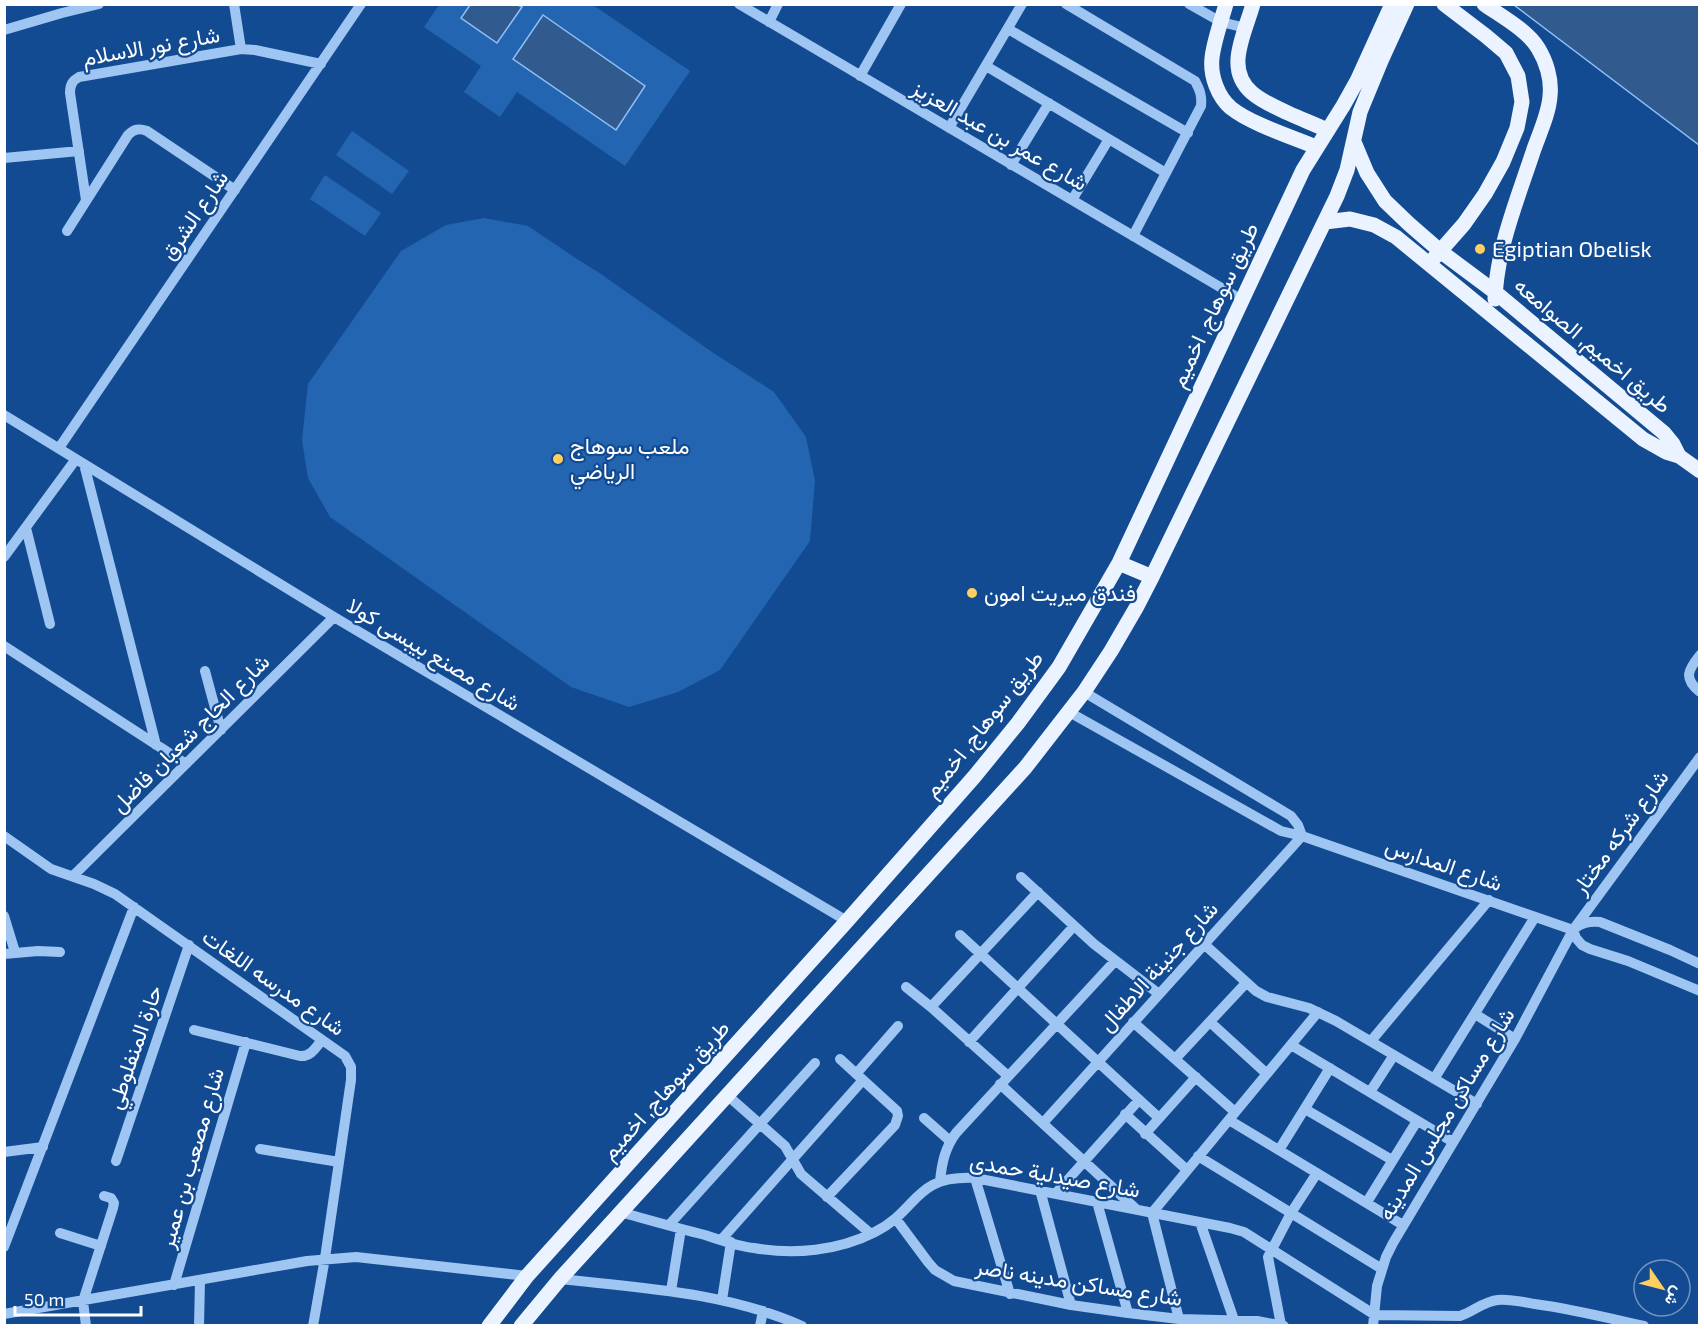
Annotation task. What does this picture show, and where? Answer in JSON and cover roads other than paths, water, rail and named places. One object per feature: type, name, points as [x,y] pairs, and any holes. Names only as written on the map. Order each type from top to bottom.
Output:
[{"type":"main road","points":[[1226,4],[1212,60],[1213,78],[1219,94],[1230,107],[1245,117],[1316,147]]},
{"type":"main road","points":[[1253,4],[1238,59],[1239,74],[1245,87],[1256,97],[1327,130]]},
{"type":"main road","points":[[521,1326],[560,1278],[1025,768],[1084,693],[1111,651],[1152,577],[1337,196],[1347,170],[1360,112],[1392,4]]},
{"type":"main road","points":[[1375,58],[1407,4]]},
{"type":"main road","points":[[1428,264],[1464,224],[1485,194],[1503,162],[1517,128],[1522,102],[1518,76],[1506,53],[1444,4]]},
{"type":"main road","points":[[1484,4],[1518,28],[1537,46],[1548,70],[1551,96],[1503,242],[1495,292],[1494,317]]},
{"type":"main road","name":"طريق سوهاج, اخميم","points":[[489,1326],[527,1276],[974,777],[1059,667],[1119,562],[1291,194],[1316,147],[1375,58]]},
{"type":"main road","name":"طريق اخميم, الصوامعه","points":[[1354,142],[1367,173],[1385,201],[1440,251],[1495,292],[1664,433],[1679,456]]},
{"type":"main road","name":"طريق اخميم, الصوامعه","points":[[1325,222],[1350,219],[1374,225],[1396,237],[1643,439],[1679,456],[1700,471]]},
{"type":"main road","points":[[1119,562],[1152,577]]},
{"type":"street","points":[[4,30],[61,8],[99,4]]},
{"type":"street","points":[[234,4],[241,49]]},
{"type":"street","name":"شارع الشرق","points":[[59,448],[362,4]]},
{"type":"street","name":"شارع عمر بن عبد العزيز","points":[[739,4],[1242,300]]},
{"type":"street","points":[[769,22],[778,4]]},
{"type":"street","points":[[860,76],[901,4]]},
{"type":"street","points":[[949,128],[1022,4]]},
{"type":"street","points":[[1066,4],[1195,81],[1200,88],[1201,106],[1133,236]]},
{"type":"street","points":[[1189,4],[1221,22],[1246,28]]},
{"type":"street","points":[[1008,29],[1188,133]]},
{"type":"street","name":"شارع نور الاسلام","points":[[86,200],[70,93],[70,86],[79,77],[241,49],[321,64]]},
{"type":"street","points":[[986,66],[1166,173]]},
{"type":"street","points":[[1011,165],[1049,103]]},
{"type":"street","points":[[67,231],[133,130],[147,131],[235,190]]},
{"type":"street","points":[[1072,200],[1110,139]]},
{"type":"street","points":[[4,158],[79,151]]},
{"type":"street","name":"شارع مصنع بيبسى كولا","points":[[4,415],[334,617],[847,921]]},
{"type":"street","points":[[4,557],[80,462]]},
{"type":"street","points":[[80,462],[156,745]]},
{"type":"street","points":[[26,528],[50,624]]},
{"type":"street","name":"شارع الحاج شعبان فاضل","points":[[73,876],[334,617]]},
{"type":"street","points":[[4,646],[186,764]]},
{"type":"street","points":[[1700,655],[1690,667],[1689,675],[1691,683],[1700,692]]},
{"type":"street","points":[[205,671],[221,730]]},
{"type":"street","points":[[1084,693],[1292,816],[1302,836]]},
{"type":"street","name":"شارع المدارس","points":[[1070,712],[1281,831],[1302,836],[1573,930],[1582,945],[1590,949],[1628,961],[1700,991]]},
{"type":"street","name":"شارع شركه مختار","points":[[1573,930],[1700,757]]},
{"type":"street","name":"شارع مدرسه اللغات","points":[[4,836],[51,869],[115,894],[345,1056],[351,1067],[351,1080],[313,1326]]},
{"type":"street","name":"شارع جنينة الاطفال","points":[[1043,1123],[1302,836]]},
{"type":"street","points":[[1021,877],[1115,961],[1159,994]]},
{"type":"street","points":[[931,1007],[1038,891]]},
{"type":"street","points":[[1371,1041],[1489,900]]},
{"type":"street","points":[[4,1247],[134,907]]},
{"type":"street","points":[[4,916],[10,953],[60,952]]},
{"type":"street","points":[[1434,1079],[1535,917]]},
{"type":"street","points":[[1573,930],[1580,924],[1590,921],[1600,922],[1700,964]]},
{"type":"street","points":[[969,1042],[1074,926]]},
{"type":"street","name":"شارع مساكن مجلس المدينه","points":[[1374,1321],[1377,1286],[1393,1243],[1515,1039],[1573,930]]},
{"type":"street","points":[[960,935],[1159,1118]]},
{"type":"street","points":[[1204,944],[1256,991],[1267,997],[1299,1004],[1318,1012],[1477,1104]]},
{"type":"street","name":"حارة المنفلوطي","points":[[116,1161],[189,945]]},
{"type":"street","points":[[940,1181],[942,1159],[956,1132],[1115,961]]},
{"type":"street","points":[[1175,1059],[1246,982]]},
{"type":"street","points":[[906,987],[969,1042],[1043,1123],[1136,1209]]},
{"type":"street","points":[[1179,1320],[1152,1213],[1318,1012]]},
{"type":"street","points":[[1475,1014],[1515,1039]]},
{"type":"street","points":[[1133,1022],[1196,1077],[1232,1116],[1279,1150],[1403,1225]]},
{"type":"street","points":[[1210,1022],[1267,1074]]},
{"type":"street","points":[[722,1300],[726,1241],[860,1077],[898,1026]]},
{"type":"street","points":[[194,1030],[305,1056],[310,1054],[322,1040]]},
{"type":"street","name":"شارع مصعب بن عمير","points":[[174,1286],[246,1042]]},
{"type":"street","points":[[1291,1045],[1453,1142]]},
{"type":"street","points":[[1370,1092],[1394,1055]]},
{"type":"street","points":[[827,1197],[897,1120],[897,1111],[840,1059]]},
{"type":"street","points":[[669,1225],[815,1063]]},
{"type":"street","points":[[1279,1150],[1330,1068]]},
{"type":"street","points":[[1145,1134],[1196,1077]]},
{"type":"street","points":[[728,1095],[785,1146],[801,1174],[871,1234]]},
{"type":"street","points":[[1056,1193],[1138,1100]]},
{"type":"street","points":[[1305,1109],[1392,1160]]},
{"type":"street","points":[[1125,1114],[1187,1170]]},
{"type":"street","points":[[924,1118],[950,1141]]},
{"type":"street","points":[[1366,1202],[1417,1120]]},
{"type":"street","points":[[4,1152],[43,1147]]},
{"type":"street","points":[[260,1149],[339,1162]]},
{"type":"street","points":[[1198,1156],[1382,1269]]},
{"type":"street","points":[[1282,1325],[1268,1257],[1291,1213],[1317,1173]]},
{"type":"street","name":"شارع صيدلية حمدى","points":[[621,1212],[752,1248],[782,1252],[813,1251],[843,1245],[871,1234],[896,1219],[928,1186],[957,1177],[975,1178],[1244,1232],[1374,1321]]},
{"type":"street","points":[[975,1178],[1010,1294]]},
{"type":"street","points":[[1040,1190],[1071,1305]]},
{"type":"street","points":[[86,1326],[83,1301],[114,1203],[111,1198],[104,1196]]},
{"type":"street","points":[[1096,1202],[1128,1313]]},
{"type":"street","name":"شارع مساكن مدينه ناصر","points":[[896,1219],[935,1270],[954,1281],[1071,1305],[1179,1320],[1257,1321],[1282,1325]]},
{"type":"street","points":[[1200,1222],[1234,1320]]},
{"type":"street","points":[[671,1291],[681,1229]]},
{"type":"street","points":[[60,1233],[101,1246]]},
{"type":"street","points":[[4,1314],[325,1258],[356,1257],[527,1276]]},
{"type":"street","points":[[560,1278],[671,1291],[722,1300],[763,1311],[802,1326]]},
{"type":"street","points":[[199,1326],[200,1281]]},
{"type":"street","points":[[1374,1321],[1460,1316],[1486,1303],[1508,1300],[1560,1307],[1644,1326]]},
{"type":"street","points":[[760,1326],[763,1311]]},
{"type":"place","name":"Egiptian Obelisk","points":[[1480,249]]},
{"type":"place","name":"ملعب سوهاج الرياضي","points":[[558,459]]},
{"type":"place","name":"فندق ميريت امون","points":[[972,593]]}]
